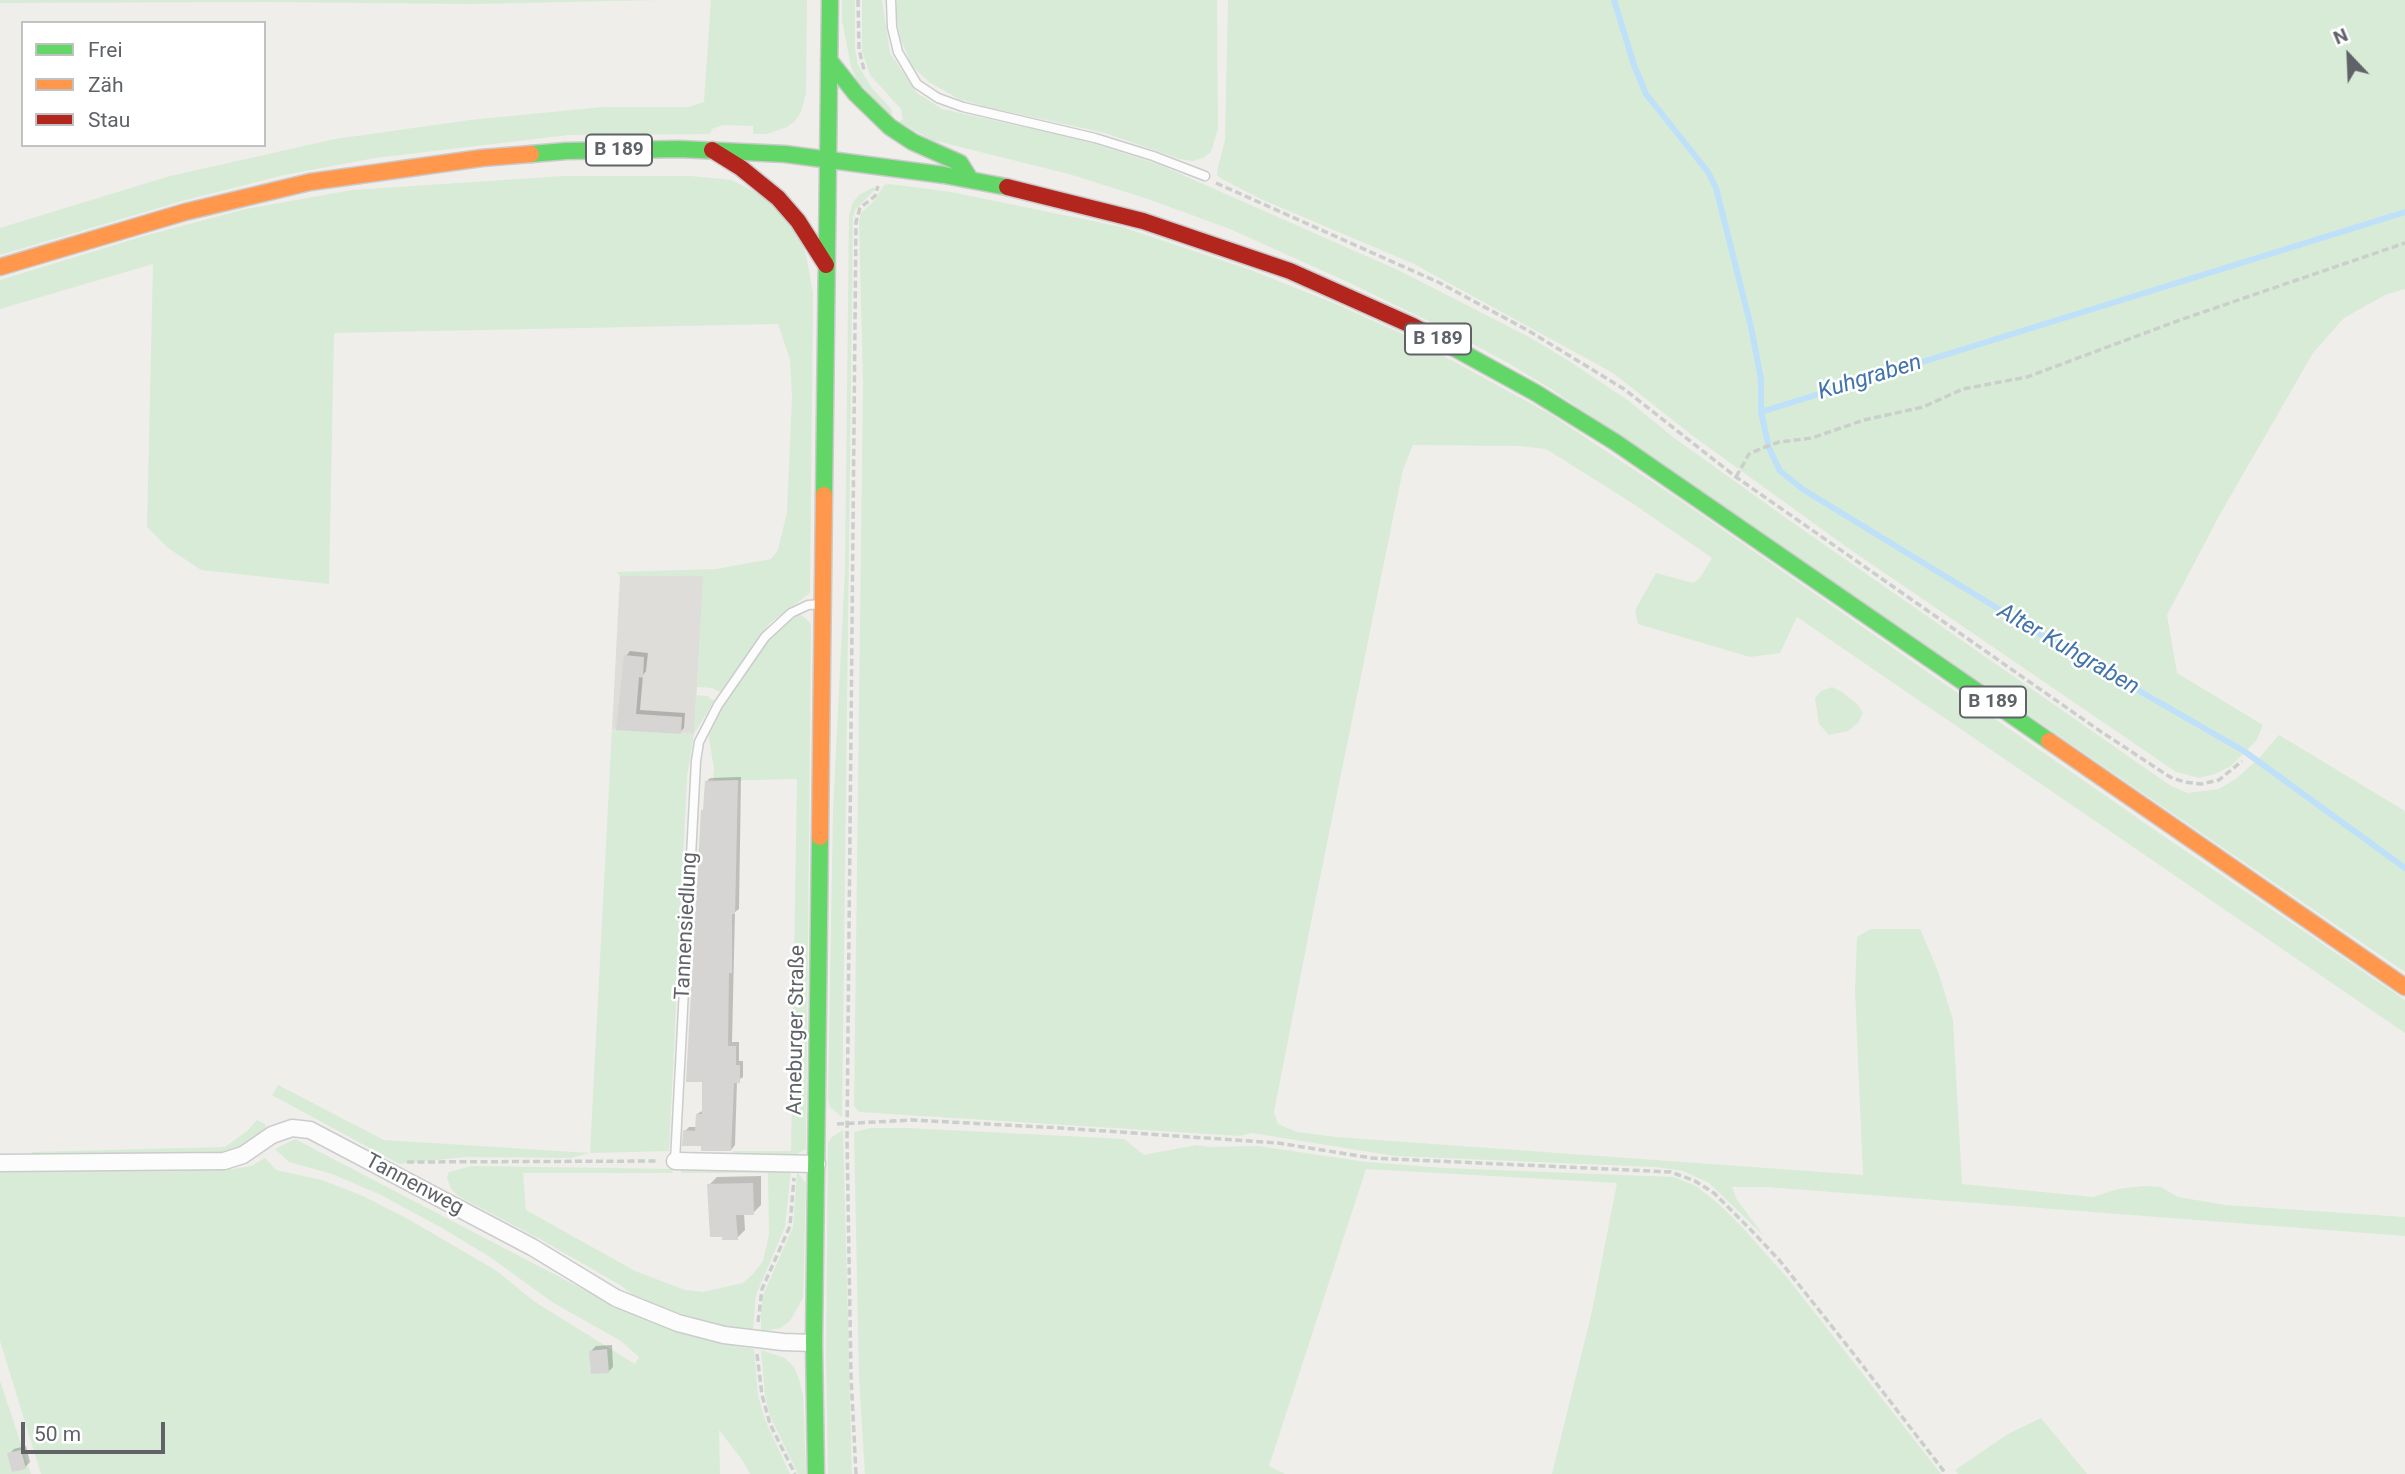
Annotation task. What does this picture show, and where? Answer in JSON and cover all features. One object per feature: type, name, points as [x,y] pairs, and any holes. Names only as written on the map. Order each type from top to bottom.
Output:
[{"type":"main road","name":"Arneburger Straße","points":[[816,1474],[814,1343],[830,0]]},
{"type":"main road","points":[[829,60],[856,94],[890,127],[913,142],[960,163],[970,180]]},
{"type":"main road","name":"B 189","points":[[0,267],[185,212],[310,182],[526,154],[600,150],[712,150],[827,159],[1034,192],[1143,221],[1290,271],[1413,326],[1495,369],[1579,419],[1663,474],[2405,986]]},
{"type":"main road","points":[[712,150],[741,167],[778,198],[798,220],[826,265]]},
{"type":"street","name":"Tannenweg","points":[[0,1163],[224,1161],[243,1155],[272,1135],[292,1128],[310,1130],[532,1247],[617,1298],[678,1323],[724,1335],[814,1343]]},
{"type":"street","points":[[675,1161],[817,1164]]},
{"type":"lane","points":[[891,0],[892,27],[898,52],[917,84],[938,98],[963,107],[1095,138],[1205,176]]},
{"type":"lane","name":"Tannensiedlung","points":[[675,1161],[699,742],[718,705],[765,637],[791,613],[808,606],[823,604]]},
{"type":"path","points":[[858,0],[859,49],[867,75]]},
{"type":"path","points":[[1205,176],[1440,283],[1529,331],[1624,389],[1736,477],[2170,777],[2201,784],[2220,780],[2242,761]]},
{"type":"path","points":[[856,1474],[851,1376],[847,1124],[856,222],[860,208],[878,191]]},
{"type":"path","points":[[1736,477],[1749,454],[1779,442],[1812,438],[1864,420],[1923,407],[1963,389],[2027,377],[2180,320],[2405,243]]},
{"type":"path","points":[[817,1125],[912,1120],[1061,1128],[1278,1143],[1372,1158],[1671,1172],[1695,1181],[1714,1193],[1761,1241],[1853,1353],[1946,1474]]},
{"type":"path","points":[[369,1162],[675,1161]]},
{"type":"path","points":[[795,1163],[790,1226],[762,1289],[757,1339],[762,1395],[770,1424],[795,1474]]},
{"type":"shaded area","points":[[620,576],[704,576],[694,734],[612,729]]},
{"type":"green space","points":[[0,0],[661,0],[472,4],[0,3]]},
{"type":"green space","points":[[711,0],[807,0],[806,93],[801,112],[787,127],[767,134],[753,134],[753,126],[723,125],[712,129],[710,134],[569,135],[375,158],[284,175],[182,201],[0,255],[0,228],[170,176],[335,139],[470,120],[603,107],[688,107],[704,102]]},
{"type":"green space","points":[[842,0],[855,0],[855,49],[858,65],[871,87],[892,110],[892,116],[857,80],[851,67],[842,20]]},
{"type":"green space","points":[[862,0],[882,0],[890,53],[917,93],[942,109],[1079,139],[1160,165],[1400,271],[1531,338],[1629,401],[1673,437],[1786,518],[2171,786],[2188,793],[2219,789],[2237,778],[2279,735],[2405,811],[2405,972],[1551,389],[1510,364],[1350,283],[1230,229],[1069,174],[932,140],[899,122],[903,119],[901,109],[870,75],[862,51]]},
{"type":"green space","points":[[897,0],[1217,0],[1218,129],[1211,152],[1193,161],[1180,159],[1105,133],[959,99],[929,82],[912,66],[901,40],[896,17]]},
{"type":"green space","points":[[1228,0],[2405,0],[2405,289],[2385,295],[2344,318],[2313,353],[2219,516],[2167,615],[2177,673],[2263,725],[2256,741],[2231,766],[2215,774],[2199,778],[2176,772],[1848,548],[1693,436],[1613,373],[1414,264],[1263,200],[1220,178],[1217,175],[1218,167],[1225,140]]},
{"type":"green space","points":[[564,176],[690,176],[732,180],[775,206],[800,238],[806,255],[813,293],[810,593],[770,623],[720,692],[712,688],[697,687],[703,576],[620,576],[617,572],[716,569],[771,559],[778,550],[787,512],[792,397],[790,360],[778,324],[334,333],[329,584],[201,570],[168,548],[147,527],[153,264],[0,309],[0,280],[144,236],[246,209],[352,190]]},
{"type":"green space","points":[[884,185],[951,192],[1122,227],[1248,269],[1407,336],[1550,414],[1680,500],[2159,833],[2405,1000],[2405,1033],[1797,617],[1780,653],[1750,657],[1638,624],[1635,610],[1656,573],[1693,583],[1700,578],[1712,558],[1546,449],[1519,446],[1413,445],[1403,469],[1312,917],[1274,1112],[1278,1124],[1297,1132],[1336,1137],[1863,1175],[1855,990],[1857,937],[1871,929],[1920,929],[1938,971],[1953,1020],[1962,1184],[2093,1197],[2118,1189],[2161,1187],[2178,1197],[2225,1205],[2405,1217],[2405,1236],[1767,1187],[1732,1187],[1737,1200],[1764,1236],[1709,1183],[1683,1171],[1656,1167],[1395,1156],[1252,1133],[1240,1136],[859,1112],[854,1106],[863,383],[859,221],[861,213],[875,200]]},
{"type":"green space","points":[[874,187],[875,190],[855,210],[853,219],[842,1117],[830,1107],[828,1100],[833,810],[845,570],[849,216],[853,202],[859,195]]},
{"type":"green space","points":[[799,615],[811,624],[806,1149],[790,1158],[735,1156],[733,1151],[791,1151],[797,779],[713,781],[709,730],[768,640],[782,624]]},
{"type":"green space","points":[[1832,687],[1857,704],[1863,713],[1858,723],[1848,731],[1829,735],[1819,724],[1815,698],[1821,691]]},
{"type":"green space","points":[[696,695],[707,696],[714,701],[694,734]]},
{"type":"green space","points":[[612,729],[694,734],[687,776],[669,1151],[590,1153]]},
{"type":"green space","points":[[278,1085],[384,1140],[590,1153],[571,1158],[465,1157],[399,1164],[272,1095]]},
{"type":"green space","points":[[257,1120],[265,1124],[267,1130],[242,1148],[222,1155],[32,1160],[32,1152],[225,1147]]},
{"type":"green space","points":[[871,1128],[1124,1139],[1144,1155],[1196,1145],[1258,1146],[1366,1162],[1445,1168],[1674,1177],[1696,1186],[1743,1228],[1789,1280],[1941,1474],[1552,1474],[1592,1311],[1617,1183],[1366,1169],[1269,1466],[1286,1474],[865,1474],[859,1378],[854,1132]]},
{"type":"green space","points":[[843,1130],[852,1474],[828,1474],[828,1143]]},
{"type":"green space","points":[[295,1139],[596,1296],[683,1332],[724,1344],[754,1349],[758,1395],[765,1420],[790,1474],[750,1474],[719,1430],[720,1474],[41,1474],[0,1341],[0,1168],[233,1169],[251,1166],[265,1158],[276,1170],[322,1180],[363,1196],[408,1219],[497,1271],[535,1302],[635,1364],[639,1357],[621,1341],[552,1302],[490,1257],[442,1228],[381,1195],[332,1174],[289,1162],[275,1149]]},
{"type":"green space","points":[[472,1166],[673,1169],[672,1173],[523,1173],[526,1210],[635,1271],[685,1290],[703,1292],[743,1283],[763,1261],[769,1235],[768,1173],[681,1173],[681,1168],[791,1170],[785,1227],[756,1295],[753,1331],[730,1328],[659,1307],[634,1296],[620,1285],[540,1239],[458,1196],[451,1189],[447,1178],[449,1172]]},
{"type":"green space","points":[[797,1172],[806,1183],[803,1298],[790,1321],[780,1328],[761,1332],[763,1295],[793,1227]]},
{"type":"green space","points":[[761,1350],[785,1358],[794,1367],[799,1379],[803,1395],[806,1474],[798,1474],[770,1416],[765,1395]]},
{"type":"green space","points":[[0,1381],[31,1474],[0,1474]]},
{"type":"green space","points":[[2041,1418],[2087,1474],[1958,1474],[1955,1470],[2008,1434]]},
{"type":"building","points":[[624,655],[644,657],[643,678],[639,677],[636,714],[682,717],[681,734],[616,730]]},
{"type":"building","points":[[738,780],[728,1046],[736,1046],[740,1083],[734,1083],[731,1151],[701,1151],[701,1146],[682,1146],[683,1130],[695,1131],[696,1114],[702,1114],[702,1082],[686,1082],[701,810],[705,781]]},
{"type":"building","points":[[753,1183],[754,1215],[736,1215],[738,1240],[710,1237],[707,1184]]},
{"type":"building","points":[[607,1349],[609,1373],[591,1374],[589,1351]]},
{"type":"building","points":[[21,1450],[26,1469],[12,1472],[7,1453]]},
{"type":"waterway","name":"Kuhgraben","points":[[1614,0],[1646,94],[1708,172],[1716,188],[1751,327],[1761,379],[1761,412],[2405,212]]},
{"type":"waterway","name":"Alter Kuhgraben","points":[[1761,412],[1769,448],[1780,471],[1804,490],[2033,630],[2244,751],[2405,868]]},
{"type":"traffic: fast","points":[[824,495],[830,0]]},
{"type":"traffic: fast","points":[[829,60],[856,94],[890,127],[913,142],[960,163],[970,179]]},
{"type":"traffic: fast","points":[[531,154],[679,149],[785,154],[944,175],[1007,187]]},
{"type":"traffic: fast","points":[[1447,344],[1536,393],[1615,442],[2049,741]]},
{"type":"traffic: fast","points":[[816,1474],[814,1343],[820,837]]},
{"type":"traffic: slow","points":[[0,267],[185,212],[310,182],[482,158],[531,154]]},
{"type":"traffic: slow","points":[[820,837],[824,495]]},
{"type":"traffic: slow","points":[[2049,741],[2405,987]]},
{"type":"traffic: jam","points":[[712,150],[741,168],[778,198],[798,221],[826,265]]},
{"type":"traffic: jam","points":[[1007,187],[1143,221],[1290,271],[1447,344]]}]
